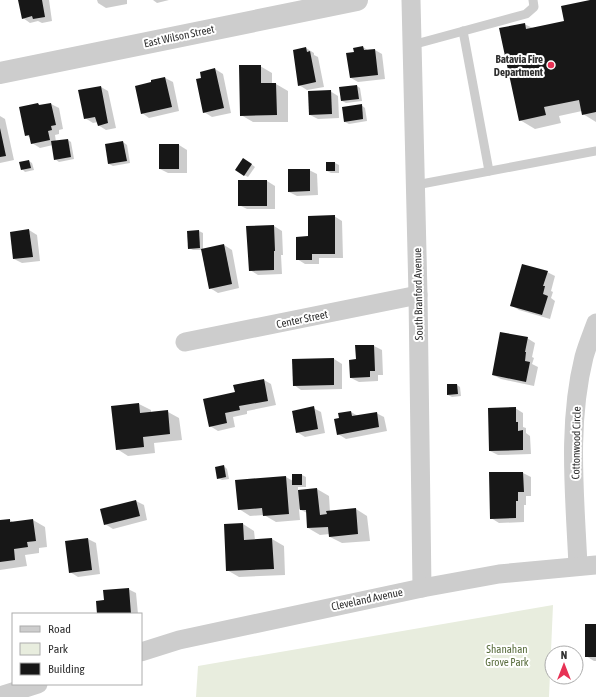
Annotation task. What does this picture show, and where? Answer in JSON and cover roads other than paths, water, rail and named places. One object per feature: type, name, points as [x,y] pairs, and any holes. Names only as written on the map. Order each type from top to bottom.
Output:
[{"type":"street","name":"East Wilson Street","points":[[0,73],[357,0]]},
{"type":"street","name":"South Branford Avenue","points":[[411,0],[416,185],[422,588]]},
{"type":"street","name":"Center Street","points":[[185,342],[418,295]]},
{"type":"street","name":"Cottonwood Circle","points":[[587,565],[574,464],[575,414],[584,357],[596,323]]},
{"type":"street","name":"Cleveland Avenue","points":[[142,652],[179,640],[422,588],[499,574],[587,565]]},
{"type":"street","points":[[0,696],[35,685]]},
{"type":"lane","points":[[412,45],[526,14],[534,7],[533,0]]},
{"type":"lane","points":[[463,31],[489,171]]},
{"type":"lane","points":[[416,185],[596,151]]},
{"type":"place","name":"Batavia Fire Department","points":[[551,65]]},
{"type":"park label","name":"Shanahan Grove Park","points":[[507,655]]}]
